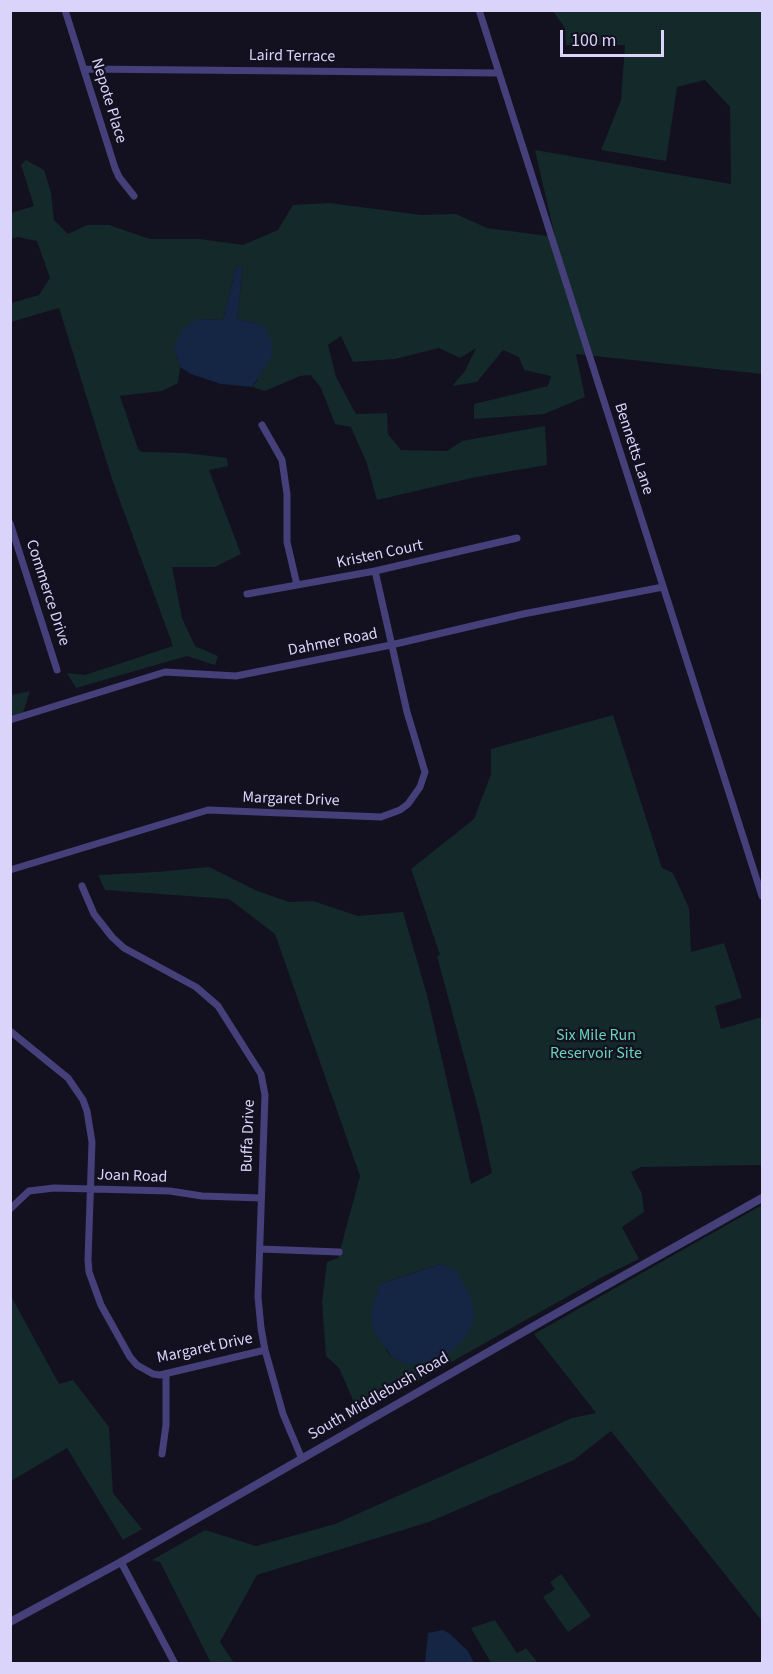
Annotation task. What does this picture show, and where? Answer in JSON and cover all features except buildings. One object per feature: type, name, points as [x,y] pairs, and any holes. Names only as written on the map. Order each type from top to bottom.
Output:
[{"type":"street","name":"Nepote Place","points":[[66,10],[118,177],[134,196]]},
{"type":"street","name":"Bennetts Lane","points":[[479,10],[762,896]]},
{"type":"street","name":"Laird Terrace","points":[[84,69],[498,73]]},
{"type":"street","points":[[262,425],[282,459],[287,494],[286,542],[297,585]]},
{"type":"street","name":"Commerce Drive","points":[[10,523],[57,670]]},
{"type":"street","name":"Kristen Court","points":[[247,594],[375,572],[517,538]]},
{"type":"street","name":"Margaret Drive","points":[[10,870],[208,810],[381,817],[400,810],[415,796],[425,772],[407,712],[375,572]]},
{"type":"street","name":"Dahmer Road","points":[[10,720],[165,672],[236,676],[391,645],[523,614],[663,587]]},
{"type":"street","name":"Buffa Drive","points":[[82,886],[94,914],[124,948],[205,994],[225,1015],[261,1074],[265,1095],[258,1297],[265,1350],[283,1414],[302,1459]]},
{"type":"street","name":"Margaret Drive","points":[[10,1031],[68,1078],[83,1100],[90,1121],[92,1142],[89,1272],[101,1305],[130,1357],[137,1365],[153,1374],[166,1374],[265,1350]]},
{"type":"street","name":"Joan Road","points":[[10,1209],[29,1191],[46,1189],[170,1191],[202,1196],[261,1198]]},
{"type":"street","name":"South Middlebush Road","points":[[10,1622],[121,1562],[762,1198]]},
{"type":"street","points":[[260,1249],[339,1252]]},
{"type":"street","points":[[162,1454],[166,1425],[166,1374]]},
{"type":"street","points":[[121,1562],[175,1664]]},
{"type":"green space","points":[[553,11],[762,11],[762,374],[576,354],[585,397],[544,414],[474,419],[474,404],[548,386],[551,376],[524,370],[519,357],[503,350],[477,382],[452,386],[465,371],[476,348],[460,358],[439,348],[395,359],[353,362],[341,336],[328,345],[336,377],[356,414],[387,413],[388,434],[401,450],[447,451],[462,441],[545,426],[547,465],[476,477],[377,500],[366,461],[351,427],[335,424],[321,388],[311,375],[300,376],[265,391],[252,387],[257,381],[255,323],[237,319],[243,266],[236,268],[223,320],[198,319],[174,348],[180,367],[178,383],[162,391],[120,396],[138,449],[142,452],[186,453],[227,458],[228,466],[209,470],[241,554],[215,567],[172,567],[182,618],[195,646],[218,656],[215,665],[187,656],[76,688],[67,673],[85,675],[173,646],[112,479],[59,308],[11,322],[11,303],[39,295],[50,278],[37,241],[18,237],[11,239],[11,213],[34,206],[21,165],[26,160],[44,170],[51,193],[54,220],[68,234],[87,225],[109,225],[150,239],[200,239],[243,245],[278,230],[293,205],[329,203],[422,215],[456,214],[487,228],[555,237],[535,150],[731,184],[730,107],[705,80],[677,87],[666,161],[601,150],[621,100],[625,45],[566,45],[565,28]]},
{"type":"green space","points":[[30,691],[23,713],[11,717],[11,695]]},
{"type":"green space","name":"Six Mile Run Reservoir Site","points":[[613,715],[662,868],[673,873],[689,908],[691,952],[724,943],[742,998],[715,1006],[721,1029],[762,1017],[762,1165],[641,1167],[631,1172],[642,1194],[644,1212],[622,1227],[639,1259],[604,1276],[359,1414],[339,1368],[326,1356],[322,1302],[327,1262],[338,1258],[360,1176],[275,934],[229,899],[105,890],[98,875],[209,867],[255,890],[289,902],[313,901],[358,916],[403,912],[427,995],[471,1184],[492,1173],[480,1116],[437,956],[440,955],[411,869],[474,819],[491,774],[491,749]],"holes":[[[441,1264],[400,1361],[386,1350],[380,1284]]]},
{"type":"green space","points":[[762,1205],[762,1621],[611,1431],[574,1460],[429,1522],[257,1575],[220,1642],[234,1663],[211,1663],[160,1562],[152,1560],[205,1530],[256,1546],[335,1524],[572,1418],[596,1413],[534,1334]]},
{"type":"green space","points":[[11,1296],[59,1384],[73,1380],[109,1427],[113,1493],[142,1529],[123,1540],[67,1448],[11,1481]]},
{"type":"green space","points":[[561,1574],[591,1616],[568,1632],[543,1597],[555,1589],[550,1582]]},
{"type":"green space","points":[[495,1620],[517,1653],[526,1648],[538,1663],[491,1663],[471,1628]]},
{"type":"water","points":[[243,266],[237,319],[265,328],[272,342],[271,358],[252,387],[221,384],[191,374],[180,367],[174,348],[182,329],[198,319],[223,320],[236,268]]},
{"type":"water","points":[[441,1264],[456,1271],[470,1295],[475,1316],[470,1330],[452,1351],[431,1361],[409,1364],[400,1361],[392,1357],[374,1331],[371,1320],[373,1304],[380,1284]]},
{"type":"water","points":[[443,1630],[468,1651],[474,1663],[425,1663],[428,1633]]}]
